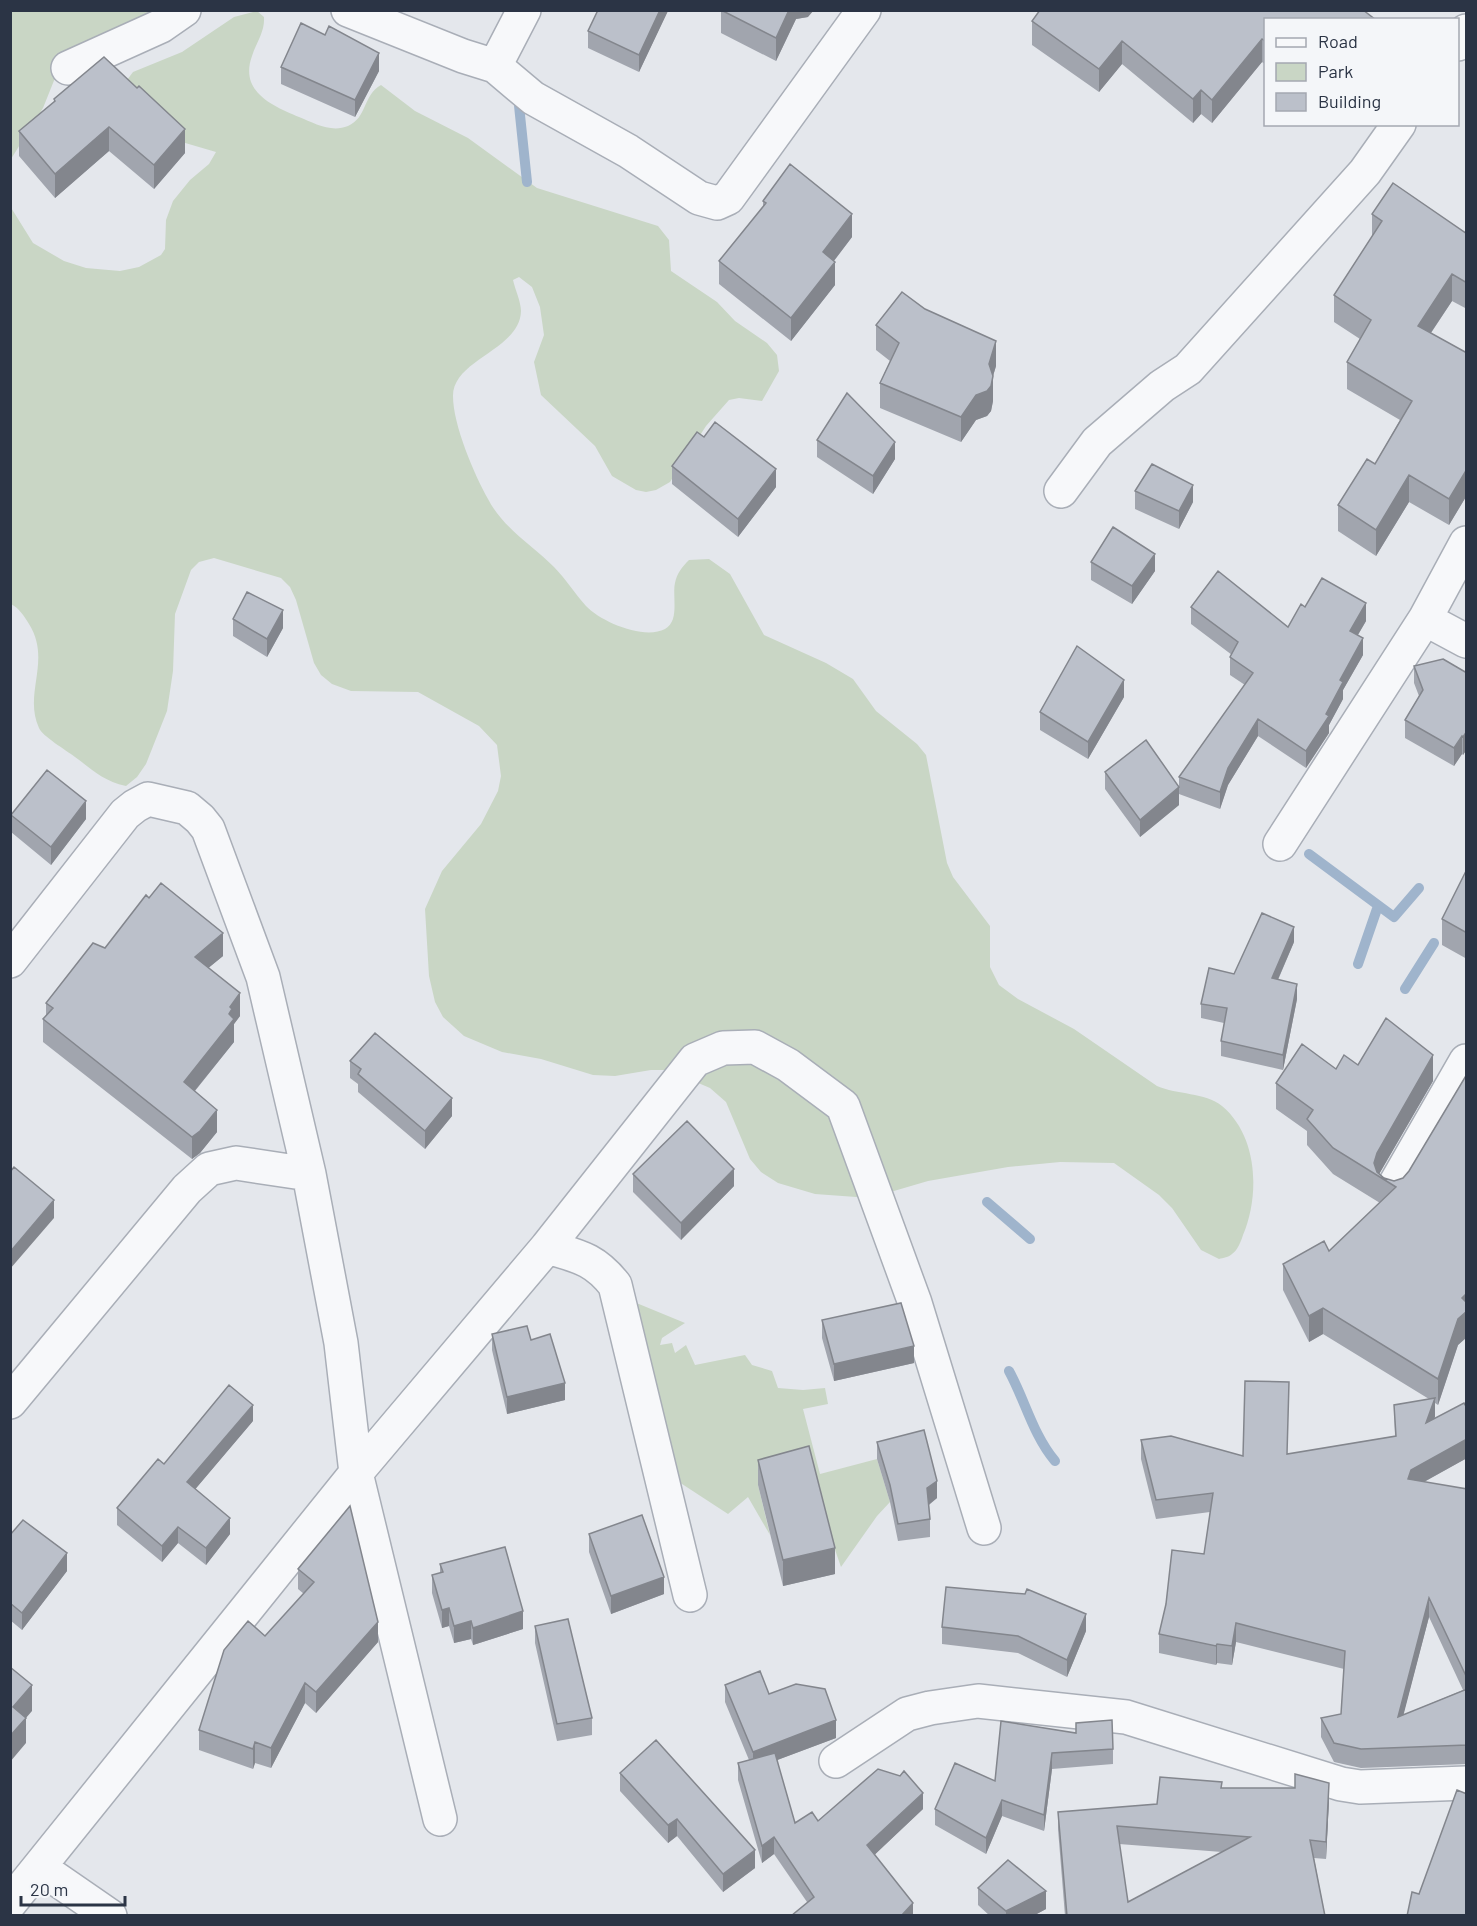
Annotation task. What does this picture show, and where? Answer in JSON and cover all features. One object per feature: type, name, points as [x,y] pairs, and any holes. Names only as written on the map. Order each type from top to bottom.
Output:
[{"type":"street","points":[[68,68],[161,26],[184,10]]},
{"type":"street","points":[[348,10],[463,56],[495,66],[533,98],[628,151],[699,198],[717,203],[728,198],[864,10]]},
{"type":"street","points":[[495,66],[524,10]]},
{"type":"street","points":[[1061,491],[1097,442],[1162,386],[1188,369],[1365,172],[1398,126]]},
{"type":"street","points":[[1280,844],[1425,619],[1467,543]]},
{"type":"street","points":[[1425,619],[1467,641]]},
{"type":"street","points":[[10,961],[125,814],[135,806],[148,800],[187,808],[208,829],[263,977],[309,1174],[341,1343],[356,1473],[440,1819]]},
{"type":"street","points":[[10,1903],[356,1473],[547,1246],[696,1060],[723,1048],[755,1047],[788,1065],[843,1107],[915,1302],[984,1528]]},
{"type":"street","points":[[1393,1188],[1467,1061]]},
{"type":"street","points":[[10,1402],[187,1189],[209,1169],[236,1163],[309,1174]]},
{"type":"street","points":[[547,1246],[589,1260],[605,1272],[615,1285],[690,1595]]},
{"type":"street","points":[[836,1761],[907,1714],[978,1701],[1126,1718],[1341,1784],[1360,1787],[1467,1783]]},
{"type":"street","points":[[39,1867],[110,1916]]},
{"type":"green space","points":[[11,11],[190,11],[59,68],[43,108],[11,159]]},
{"type":"green space","points":[[257,11],[264,17],[264,22],[252,56],[249,69],[250,79],[254,88],[269,102],[317,124],[329,128],[342,128],[359,118],[371,94],[381,85],[415,111],[468,138],[537,188],[658,226],[669,240],[671,271],[717,302],[735,321],[767,343],[777,355],[779,371],[762,401],[739,398],[729,400],[706,426],[670,482],[656,490],[646,492],[636,490],[612,476],[595,446],[541,395],[534,362],[544,335],[540,307],[532,287],[519,277],[513,280],[521,307],[518,324],[510,336],[474,363],[456,383],[453,396],[456,421],[482,489],[494,509],[563,576],[593,612],[623,628],[635,631],[656,632],[665,629],[670,625],[674,614],[674,588],[680,570],[689,560],[709,559],[730,574],[764,635],[826,663],[853,679],[876,711],[917,744],[926,755],[947,863],[953,877],[990,926],[990,967],[999,985],[1018,999],[1074,1029],[1157,1086],[1215,1101],[1234,1119],[1243,1133],[1252,1167],[1252,1202],[1239,1245],[1231,1255],[1219,1259],[1201,1250],[1172,1208],[1159,1195],[1114,1163],[1060,1162],[1008,1167],[928,1181],[870,1198],[815,1194],[778,1183],[761,1172],[750,1159],[726,1102],[710,1088],[668,1070],[651,1070],[615,1076],[593,1075],[541,1059],[502,1052],[464,1036],[443,1017],[435,1002],[429,976],[425,909],[442,871],[481,824],[498,791],[501,776],[497,745],[479,726],[418,692],[351,691],[332,684],[321,675],[314,663],[296,600],[290,587],[281,578],[214,558],[199,562],[191,570],[175,614],[173,671],[167,711],[146,764],[137,777],[126,786],[99,774],[41,731],[35,715],[34,702],[38,664],[35,638],[23,615],[11,604],[10,206],[33,243],[64,261],[86,268],[120,271],[139,267],[161,255],[165,249],[166,220],[173,201],[190,180],[209,164],[216,152],[175,140],[127,80],[133,72],[182,52],[234,17]]},
{"type":"green space","points":[[617,1295],[685,1323],[662,1338],[660,1345],[672,1343],[675,1353],[686,1345],[695,1365],[745,1355],[752,1365],[772,1371],[778,1388],[803,1390],[825,1388],[828,1404],[803,1409],[820,1474],[877,1459],[890,1502],[877,1516],[841,1567],[815,1492],[758,1485],[770,1535],[748,1497],[728,1514],[679,1482]]},
{"type":"building","points":[[598,10],[660,10],[639,55],[588,31]]},
{"type":"building","points":[[721,10],[789,10],[776,38]]},
{"type":"building","points":[[1040,10],[1363,10],[1373,18],[1264,18],[1264,40],[1262,39],[1212,100],[1201,90],[1193,99],[1122,41],[1099,69],[1032,21]]},
{"type":"building","points":[[301,23],[325,35],[329,26],[379,53],[355,100],[281,67]]},
{"type":"building","points":[[104,57],[185,129],[154,165],[109,127],[55,174],[19,131]]},
{"type":"building","points":[[790,164],[852,214],[823,252],[835,262],[791,318],[719,261],[766,203],[763,201]]},
{"type":"building","points":[[1393,183],[1467,234],[1467,283],[1452,274],[1418,326],[1467,353],[1467,469],[1449,499],[1409,475],[1376,530],[1338,505],[1367,459],[1375,464],[1412,401],[1347,362],[1371,320],[1334,295],[1382,221],[1372,214]]},
{"type":"building","points":[[902,292],[925,309],[996,341],[989,364],[993,376],[991,386],[987,391],[976,395],[961,417],[880,383],[899,343],[876,325]]},
{"type":"building","points":[[847,393],[895,442],[873,476],[817,440]]},
{"type":"building","points":[[715,422],[776,469],[738,519],[672,466],[697,432],[704,437]]},
{"type":"building","points":[[1152,464],[1193,485],[1179,511],[1135,491]]},
{"type":"building","points":[[1113,527],[1155,554],[1132,586],[1091,562]]},
{"type":"building","points":[[1218,571],[1288,627],[1301,604],[1305,607],[1322,578],[1366,603],[1350,631],[1363,638],[1340,680],[1343,682],[1326,714],[1329,716],[1306,751],[1258,719],[1228,768],[1220,792],[1179,777],[1253,673],[1230,657],[1238,642],[1191,607]]},
{"type":"building","points":[[247,592],[283,610],[267,639],[233,619]]},
{"type":"building","points":[[1077,646],[1124,680],[1088,742],[1040,712]]},
{"type":"building","points":[[1443,659],[1467,673],[1467,731],[1454,748],[1405,720],[1423,690],[1414,666]]},
{"type":"building","points":[[1146,740],[1179,787],[1140,820],[1105,772]]},
{"type":"building","points":[[47,770],[86,801],[51,847],[11,815]]},
{"type":"building","points":[[1467,869],[1467,933],[1442,919]]},
{"type":"building","points":[[161,883],[223,933],[195,957],[240,993],[230,1007],[232,1009],[229,1014],[234,1019],[184,1082],[217,1110],[192,1137],[43,1019],[53,1008],[46,1003],[93,943],[105,948],[146,895],[149,898]]},
{"type":"building","points":[[1262,913],[1294,927],[1272,978],[1297,984],[1283,1055],[1221,1041],[1227,1008],[1201,1004],[1209,968],[1234,974]]},
{"type":"building","points":[[1386,1018],[1433,1055],[1377,1153],[1374,1163],[1377,1172],[1384,1178],[1394,1181],[1403,1178],[1409,1171],[1467,1074],[1467,1293],[1462,1298],[1467,1303],[1467,1311],[1458,1319],[1438,1379],[1323,1308],[1309,1316],[1283,1264],[1324,1241],[1329,1251],[1396,1187],[1333,1148],[1307,1119],[1313,1110],[1276,1083],[1302,1044],[1336,1069],[1344,1055],[1358,1065]]},
{"type":"building","points":[[375,1033],[452,1098],[425,1131],[358,1074],[361,1069],[350,1061]]},
{"type":"building","points":[[687,1121],[734,1169],[681,1223],[633,1174]]},
{"type":"building","points":[[14,1167],[54,1200],[10,1252],[10,1172]]},
{"type":"building","points":[[901,1303],[914,1346],[834,1364],[822,1320]]},
{"type":"building","points":[[527,1326],[531,1340],[550,1334],[565,1383],[507,1397],[492,1334]]},
{"type":"building","points":[[1245,1381],[1289,1382],[1287,1454],[1396,1436],[1394,1405],[1435,1398],[1426,1423],[1464,1403],[1467,1408],[1467,1439],[1411,1470],[1408,1479],[1467,1489],[1467,1678],[1429,1598],[1398,1717],[1467,1689],[1467,1745],[1361,1749],[1334,1743],[1321,1718],[1341,1714],[1345,1651],[1236,1623],[1232,1646],[1217,1644],[1216,1646],[1159,1634],[1166,1604],[1172,1550],[1204,1554],[1213,1493],[1156,1500],[1141,1440],[1171,1436],[1243,1456]]},
{"type":"building","points":[[229,1385],[253,1405],[187,1482],[230,1518],[206,1548],[178,1527],[162,1546],[117,1508],[158,1459],[164,1464]]},
{"type":"building","points":[[924,1430],[937,1481],[927,1488],[930,1519],[898,1524],[890,1485],[877,1442]]},
{"type":"building","points":[[809,1446],[835,1548],[783,1560],[758,1460]]},
{"type":"building","points":[[350,1506],[378,1622],[316,1692],[305,1683],[271,1748],[255,1742],[253,1749],[199,1730],[224,1650],[248,1621],[265,1636],[314,1582],[298,1569]]},
{"type":"building","points":[[642,1515],[664,1577],[611,1596],[589,1534]]},
{"type":"building","points":[[23,1520],[67,1553],[22,1613],[10,1603],[10,1535]]},
{"type":"building","points":[[505,1547],[523,1611],[473,1628],[471,1621],[454,1626],[449,1608],[442,1610],[432,1575],[443,1572],[440,1564]]},
{"type":"building","points":[[946,1587],[1025,1594],[1027,1589],[1086,1614],[1067,1660],[1018,1636],[942,1627]]},
{"type":"building","points":[[568,1619],[592,1718],[557,1724],[535,1626]]},
{"type":"building","points":[[10,1667],[32,1685],[13,1707],[26,1718],[10,1736]]},
{"type":"building","points":[[760,1671],[769,1694],[796,1684],[825,1689],[836,1720],[753,1752],[725,1685]]},
{"type":"building","points":[[1112,1720],[1113,1749],[1052,1753],[1044,1815],[1002,1800],[986,1838],[935,1809],[955,1763],[995,1781],[1001,1721],[1076,1733],[1076,1723]]},
{"type":"building","points":[[656,1740],[755,1850],[723,1874],[677,1819],[668,1825],[620,1773]]},
{"type":"building","points":[[775,1753],[795,1823],[812,1812],[818,1821],[878,1769],[900,1776],[904,1771],[923,1793],[867,1845],[913,1903],[901,1916],[791,1916],[814,1897],[774,1837],[762,1846],[738,1763]]},
{"type":"building","points":[[1295,1774],[1329,1783],[1326,1842],[1310,1840],[1325,1916],[1067,1916],[1058,1812],[1157,1804],[1160,1777],[1222,1782],[1221,1788],[1295,1788]],"holes":[[[1117,1826],[1250,1837],[1128,1902]]]},
{"type":"building","points":[[1457,1790],[1467,1794],[1467,1916],[1407,1916],[1412,1892],[1419,1894]]},
{"type":"building","points":[[1008,1860],[1046,1891],[1006,1911],[978,1888]]},
{"type":"waterway","points":[[518,96],[527,182]]},
{"type":"waterway","points":[[1309,854],[1394,917],[1419,888]]},
{"type":"waterway","points":[[1358,964],[1378,906]]},
{"type":"waterway","points":[[1405,989],[1434,943]]},
{"type":"waterway","points":[[987,1202],[1030,1239]]},
{"type":"waterway","points":[[1009,1371],[1035,1429],[1055,1461]]}]
